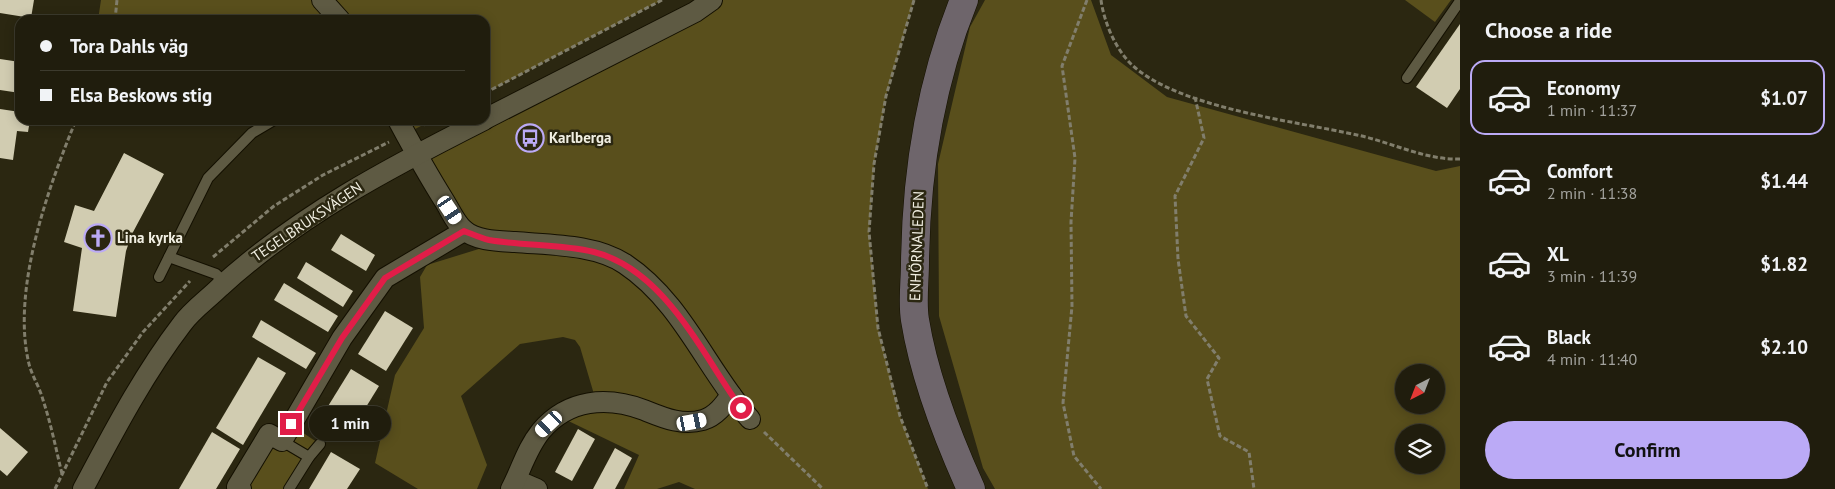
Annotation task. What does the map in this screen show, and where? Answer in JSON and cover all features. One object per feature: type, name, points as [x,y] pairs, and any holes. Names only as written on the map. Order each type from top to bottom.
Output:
[{"type":"street","points":[[322,0],[336,15]]},
{"type":"street","name":"TEGELBRUKSVÄGEN","points":[[490,117],[687,16],[712,0]]},
{"type":"street","name":"ENHÖRNALEDEN","points":[[964,0],[930,107],[919,170],[915,232],[915,319],[937,405],[971,489]]},
{"type":"street","points":[[401,125],[416,154],[464,231],[487,240],[559,246],[595,252],[623,263],[649,282],[671,306],[731,395],[750,419]]},
{"type":"street","name":"TEGELBRUKSVÄGEN","points":[[83,489],[130,402],[183,322],[256,255],[337,198],[416,154],[474,125]]},
{"type":"street","points":[[241,489],[237,487],[269,434],[282,441],[342,338],[385,278],[464,231]]},
{"type":"street","points":[[537,489],[514,484],[528,452],[541,432],[571,407],[583,403],[609,401],[642,409],[678,422],[692,422],[713,415],[731,395]]},
{"type":"lane","points":[[1407,78],[1460,1]]},
{"type":"lane","points":[[159,277],[208,178],[252,133],[266,125]]},
{"type":"lane","points":[[169,257],[216,274],[225,283]]},
{"type":"lane","points":[[282,441],[308,457]]},
{"type":"lane","points":[[290,489],[308,457],[320,444]]},
{"type":"path","points":[[116,15],[117,0]]},
{"type":"path","points":[[490,90],[662,0]]},
{"type":"path","points":[[914,0],[886,96],[874,164],[869,232],[878,328],[900,416],[928,489]]},
{"type":"path","points":[[1087,0],[1062,66],[1075,158],[1070,222],[1072,306],[1063,403],[1074,456],[1101,489]]},
{"type":"path","points":[[1101,0],[1104,17],[1114,39],[1131,64],[1158,84],[1242,112],[1369,137],[1444,160],[1460,159]]},
{"type":"path","points":[[1195,97],[1204,138],[1175,196],[1178,259],[1186,316],[1218,358],[1206,380],[1220,436],[1248,452],[1254,489]]},
{"type":"path","points":[[62,474],[43,398],[29,365],[25,324],[32,257],[45,206],[74,125]]},
{"type":"path","points":[[750,419],[823,489]]},
{"type":"shaded area","points":[[101,0],[662,0],[490,90],[490,15],[99,15]]},
{"type":"shaded area","points":[[712,0],[914,0],[886,96],[874,164],[869,232],[878,328],[900,416],[928,489],[695,489],[679,482],[657,489],[624,489],[639,455],[558,416],[596,401],[580,347],[575,340],[563,337],[520,344],[461,396],[487,465],[477,489],[418,489],[375,463],[395,375],[424,328],[420,277],[427,265],[482,248],[464,231],[416,154],[472,125],[490,125],[490,116]]},
{"type":"shaded area","points":[[985,0],[1091,0],[1111,55],[1167,97],[1436,171],[1460,166],[1460,489],[995,489],[983,468],[939,316],[938,164],[970,27]]},
{"type":"shaded area","points":[[1405,0],[1451,0],[1435,22]]},
{"type":"shaded area","points":[[400,125],[423,125],[405,134]]},
{"type":"shaded area","points":[[291,425],[320,444],[309,457],[282,441]]},
{"type":"shaded area","points":[[273,442],[303,460],[285,489],[249,489],[245,487]]},
{"type":"building","points":[[0,0],[34,0],[32,15],[0,13]]},
{"type":"building","points":[[1460,24],[1460,89],[1447,108],[1416,87]]},
{"type":"building","points":[[0,59],[15,61],[15,92],[0,90]]},
{"type":"building","points":[[0,109],[15,111],[15,125],[29,125],[28,132],[17,131],[13,160],[0,158]]},
{"type":"building","name":"Lina kyrka","points":[[124,153],[164,174],[132,234],[126,251],[116,317],[73,311],[82,248],[64,242],[75,205],[94,211]]},
{"type":"building","points":[[341,234],[375,255],[366,271],[331,250]]},
{"type":"building","points":[[306,262],[353,291],[343,307],[297,278]]},
{"type":"building","points":[[284,283],[338,316],[328,332],[274,300]]},
{"type":"building","points":[[385,311],[413,328],[386,371],[358,354]]},
{"type":"building","points":[[261,320],[316,353],[306,369],[252,337]]},
{"type":"building","points":[[258,357],[286,373],[243,445],[216,428]]},
{"type":"building","points":[[351,369],[379,386],[350,433],[322,416]]},
{"type":"building","points":[[0,428],[28,452],[7,476],[0,470]]},
{"type":"building","points":[[578,429],[595,439],[572,481],[555,472]]},
{"type":"building","points":[[212,432],[240,449],[216,489],[179,489]]},
{"type":"building","points":[[615,448],[632,458],[615,489],[593,489]]},
{"type":"building","points":[[331,452],[360,469],[347,489],[309,489]]},
{"type":"place","name":"Karlberga","points":[[530,138]]},
{"type":"place","name":"Lina kyrka","points":[[98,238]]},
{"type":"route","points":[[291,424],[342,338],[385,278],[416,257],[464,231],[487,240],[559,246],[595,252],[623,263],[649,282],[671,306],[741,408]]}]
